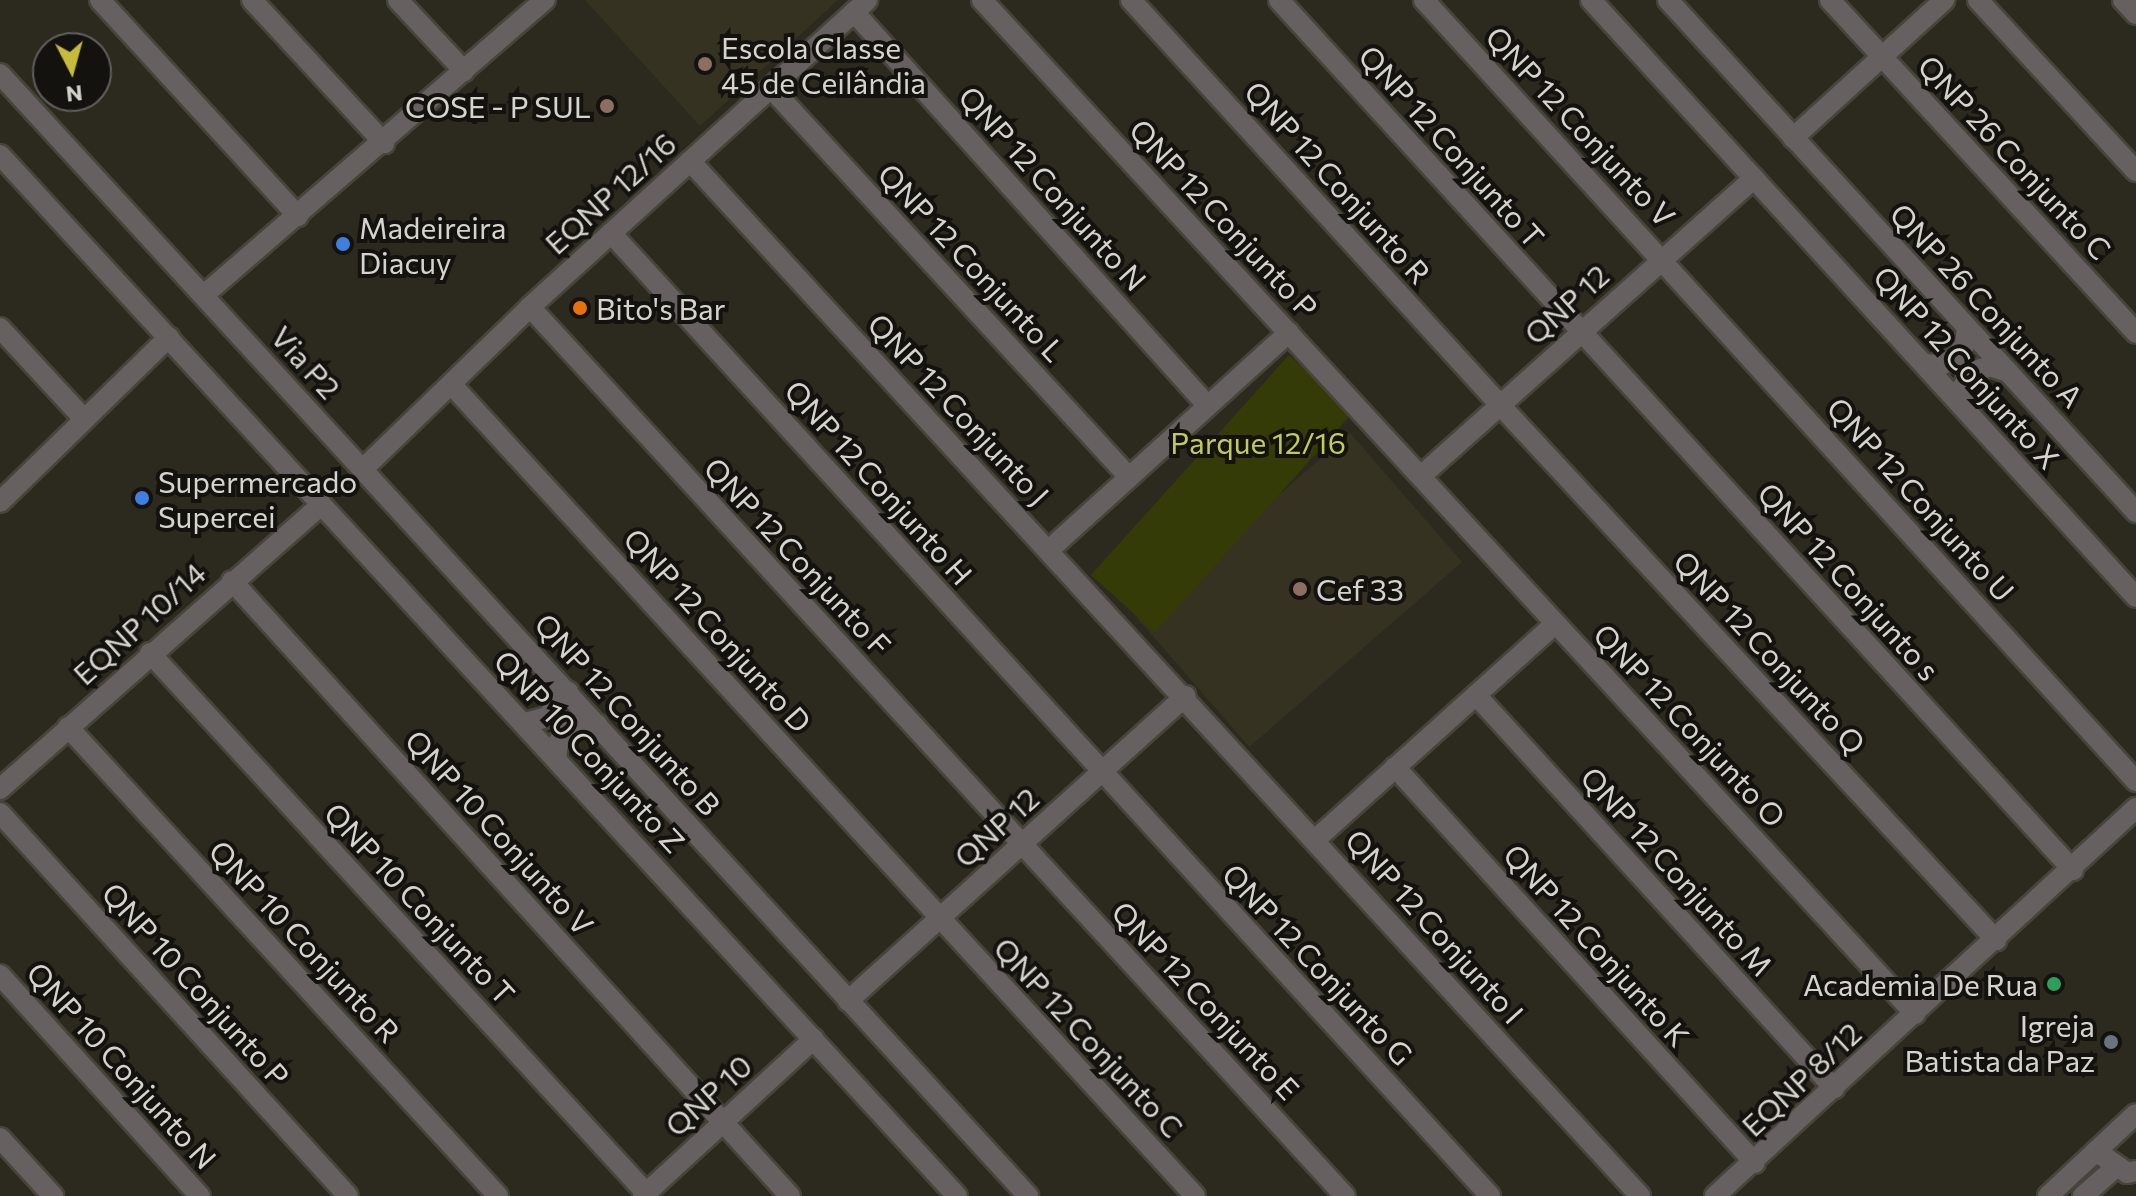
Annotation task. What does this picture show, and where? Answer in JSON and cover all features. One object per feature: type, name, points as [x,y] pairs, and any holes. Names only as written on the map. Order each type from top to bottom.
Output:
[{"type":"street","points":[[100,0],[298,216]]},
{"type":"street","points":[[252,0],[384,143]]},
{"type":"street","points":[[398,0],[464,71]]},
{"type":"street","name":"QNP 12 Conjunto P","points":[[982,0],[1421,476]]},
{"type":"street","name":"QNP 12 Conjunto R","points":[[1131,0],[1500,405]]},
{"type":"street","name":"QNP 12 Conjunto T","points":[[1279,0],[1581,332]]},
{"type":"street","name":"QNP 12 Conjunto V","points":[[1424,0],[1662,258]]},
{"type":"street","name":"QNP 12 Conjunto X","points":[[1591,0],[2136,597]]},
{"type":"street","name":"QNP 26 Conjunto A","points":[[1668,0],[2136,512]]},
{"type":"street","name":"QNP 26 Conjunto C","points":[[1830,0],[2136,333]]},
{"type":"street","points":[[1793,138],[1944,0]]},
{"type":"street","points":[[1978,0],[2136,171]]},
{"type":"street","points":[[2123,0],[2136,14]]},
{"type":"street","points":[[204,295],[384,143],[543,1]]},
{"type":"street","name":"EQNP 12/16","points":[[363,469],[530,307],[860,6]]},
{"type":"street","name":"QNP 12 Conjunto N","points":[[860,6],[1207,405]]},
{"type":"street","name":"Via P2","points":[[0,74],[363,469]]},
{"type":"street","name":"QNP 12 Conjunto L","points":[[771,88],[1129,477]]},
{"type":"street","points":[[0,155],[321,505]]},
{"type":"street","name":"QNP 12 Conjunto J","points":[[690,161],[1185,696]]},
{"type":"street","name":"QNP 12","points":[[1421,476],[1754,178]]},
{"type":"street","name":"QNP 12 Conjunto H","points":[[611,233],[1102,772]]},
{"type":"street","name":"QNP 12 Conjunto U","points":[[1662,258],[2136,781]]},
{"type":"street","name":"QNP 12 Conjunto F","points":[[530,307],[1022,844]]},
{"type":"street","points":[[0,328],[84,419]]},
{"type":"street","points":[[1925,364],[1941,365],[1956,357],[1965,344],[1967,328]]},
{"type":"street","points":[[1049,550],[1289,332]]},
{"type":"street","name":"QNP 12 Conjunto s","points":[[1581,332],[2073,870]]},
{"type":"street","points":[[2,496],[169,337]]},
{"type":"street","points":[[1964,407],[1962,388],[1972,372],[1990,366],[2008,372]]},
{"type":"street","name":"QNP 12 Conjunto D","points":[[451,384],[939,918]]},
{"type":"street","name":"QNP 12 Conjunto Q","points":[[1500,405],[1996,940]]},
{"type":"street","name":"QNP 12 Conjunto B","points":[[363,469],[1028,1196]]},
{"type":"street","name":"QNP 12 Conjunto O","points":[[1421,476],[1915,1014]]},
{"type":"street","name":"EQNP 10/14","points":[[0,789],[150,653],[321,505]]},
{"type":"street","name":"QNP 10 Conjunto Z","points":[[321,505],[525,723],[957,1196]]},
{"type":"street","name":"QNP 10 Conjunto V","points":[[232,581],[790,1196]]},
{"type":"street","points":[[1315,840],[1555,624]]},
{"type":"street","name":"QNP 10 Conjunto T","points":[[150,653],[646,1195]]},
{"type":"street","points":[[525,723],[556,710],[568,692]]},
{"type":"street","name":"QNP 12 Conjunto M","points":[[1476,695],[1834,1088]]},
{"type":"street","name":"QNP 12","points":[[848,1001],[1185,696]]},
{"type":"street","name":"QNP 12 Conjunto I","points":[[1185,696],[1640,1196]]},
{"type":"street","points":[[556,758],[558,743],[567,730],[581,723],[597,724]]},
{"type":"street","name":"QNP 10 Conjunto R","points":[[68,727],[498,1196]]},
{"type":"street","name":"QNP 12 Conjunto K","points":[[1395,767],[1755,1163]]},
{"type":"street","name":"QNP 12 Conjunto G","points":[[1102,772],[1490,1196]]},
{"type":"street","name":"EQNP 8/12","points":[[1715,1196],[1755,1163],[2073,870],[2136,808]]},
{"type":"street","name":"QNP 10 Conjunto P","points":[[0,813],[347,1196]]},
{"type":"street","name":"QNP 12 Conjunto E","points":[[1022,844],[1345,1196]]},
{"type":"street","name":"QNP 12 Conjunto C","points":[[939,918],[1195,1196]]},
{"type":"street","name":"QNP 10 Conjunto N","points":[[0,975],[200,1196]]},
{"type":"street","name":"QNP 10","points":[[646,1195],[814,1039]]},
{"type":"street","points":[[2054,1194],[2136,1114]]},
{"type":"street","points":[[0,1138],[53,1196]]},
{"type":"street","points":[[2083,1196],[2126,1169],[2096,1151]]},
{"type":"shaded area","name":"Escola Classe 45 de Ceilândia","points":[[585,0],[838,0],[700,126]]},
{"type":"shaded area","name":"Cef 33","points":[[1350,433],[1462,562],[1249,747],[1137,618]]},
{"type":"green space","name":"Parque 12/16","points":[[1289,355],[1353,413],[1155,633],[1091,575]]},
{"type":"place","name":"Escola Classe 45 de Ceilândia","points":[[705,64]]},
{"type":"place","name":"COSE - P SUL","points":[[607,106]]},
{"type":"place","name":"Madeireira Diacuy","points":[[343,244]]},
{"type":"place","name":"Bito's Bar","points":[[580,308]]},
{"type":"place","name":"Supermercado Supercei","points":[[142,498]]},
{"type":"place","name":"Cef 33","points":[[1300,589]]},
{"type":"place","name":"Academia De Rua","points":[[2054,984]]},
{"type":"place","name":"Igreja Batista da Paz","points":[[2111,1042]]}]
